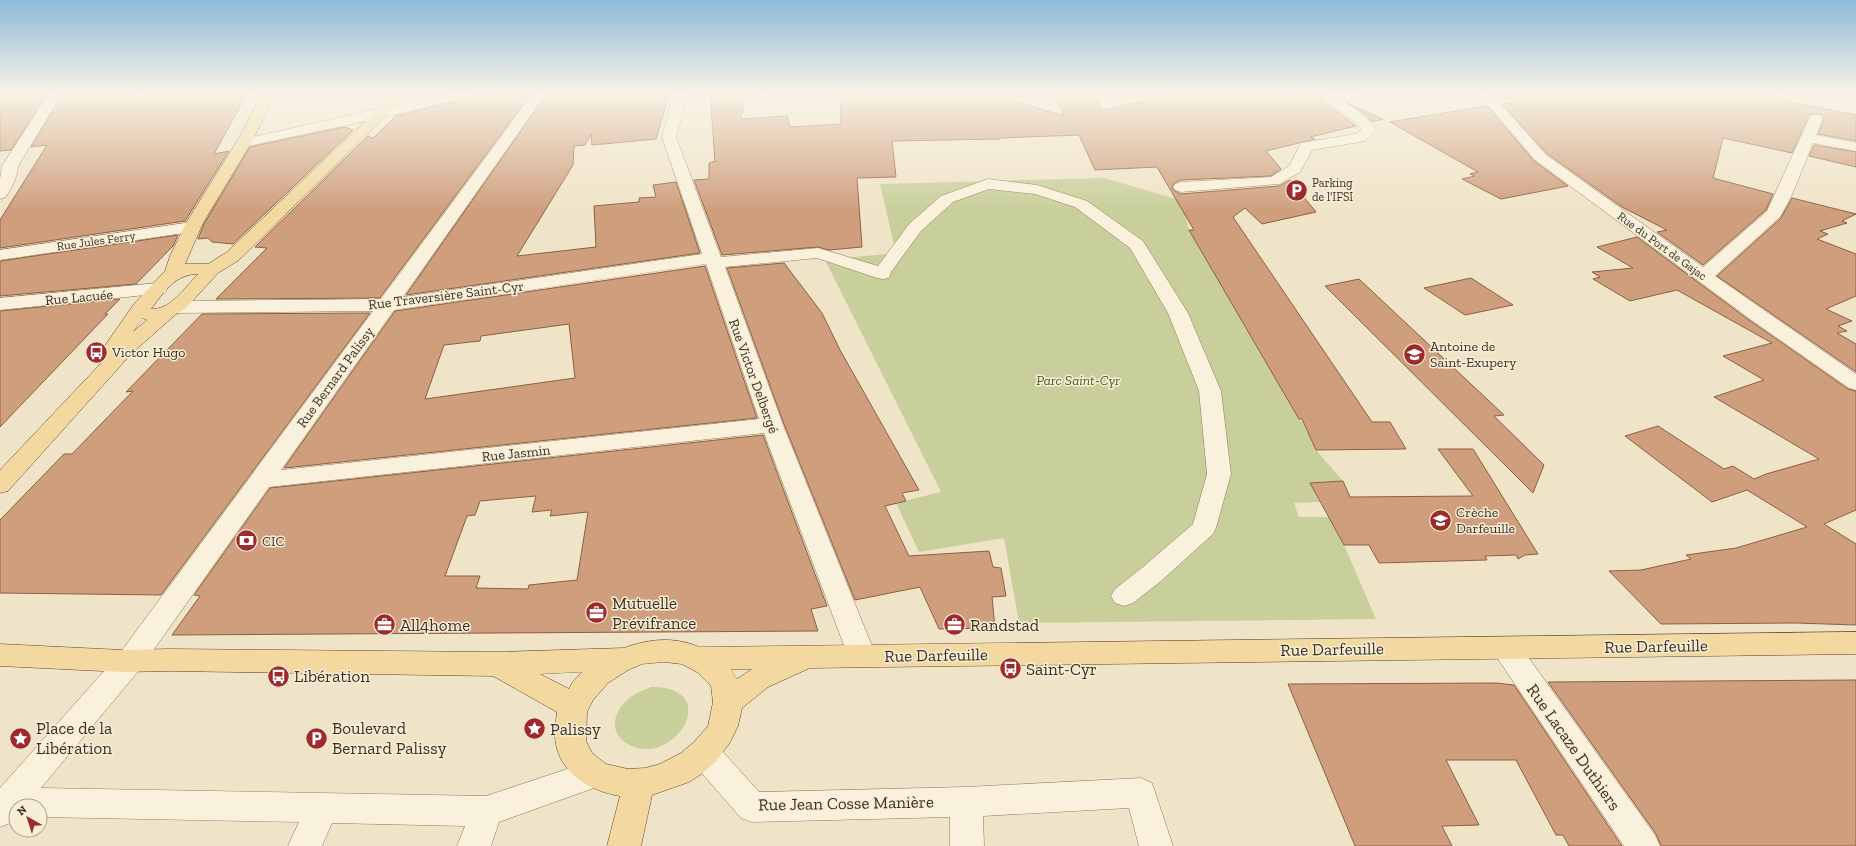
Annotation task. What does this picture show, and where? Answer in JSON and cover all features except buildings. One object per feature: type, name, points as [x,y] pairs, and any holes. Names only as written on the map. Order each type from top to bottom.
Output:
[{"type":"main road","points":[[173,274],[179,251],[250,131]]},
{"type":"main road","points":[[0,485],[91,384],[125,349],[173,309],[211,270],[233,256],[362,131]]},
{"type":"main road","points":[[91,384],[122,332],[158,289],[173,274],[186,269],[204,268],[211,270]]},
{"type":"main road","points":[[139,311],[146,314],[173,309]]},
{"type":"main road","name":"Rue Darfeuille","points":[[700,658],[1856,643]]},
{"type":"main road","points":[[664,650],[682,652],[700,658],[714,669],[725,684],[728,702],[724,722],[717,738],[704,753],[685,768],[663,778],[639,783],[615,782],[594,774],[579,761],[570,745],[569,726],[574,707],[585,688],[602,671],[624,659],[644,653],[664,650]]},
{"type":"main road","points":[[0,655],[126,661],[169,660],[497,664],[624,659]]},
{"type":"main road","points":[[728,702],[758,679],[808,656]]},
{"type":"main road","points":[[497,664],[574,707]]},
{"type":"main road","points":[[624,846],[639,783]]},
{"type":"street","points":[[0,194],[9,177],[10,166],[32,131]]},
{"type":"street","points":[[244,143],[298,131]]},
{"type":"street","name":"Rue Bernard Palissy","points":[[4,807],[126,661],[388,305],[513,131]]},
{"type":"street","name":"Rue Victor Delbergé","points":[[670,131],[669,137],[772,425],[862,656]]},
{"type":"street","points":[[1181,187],[1274,181],[1295,169],[1306,146],[1360,138],[1367,131]]},
{"type":"street","name":"Rue du Port de Gajac","points":[[1518,131],[1540,157],[1757,315],[1856,384]]},
{"type":"street","points":[[1704,276],[1774,214],[1783,197],[1810,131]]},
{"type":"street","points":[[1808,137],[1856,147]]},
{"type":"street","name":"Rue Traversière Saint-Cyr","points":[[173,309],[388,305],[713,261],[818,253],[856,264],[883,274],[882,272],[898,254],[915,228],[947,199],[988,184],[1037,190],[1081,204],[1137,245],[1178,313],[1210,391],[1219,474],[1204,528],[1152,574],[1124,596]]},
{"type":"street","name":"Rue Jules Ferry","points":[[0,255],[192,227]]},
{"type":"street","name":"Rue Lacuée","points":[[0,304],[158,289]]},
{"type":"street","name":"Rue Jasmin","points":[[260,480],[772,425]]},
{"type":"street","name":"Rue Lacaze Duthiers","points":[[1506,648],[1643,846]]},
{"type":"street","name":"Rue Jean Cosse Manière","points":[[704,753],[752,807],[966,802],[1141,793],[1156,846]]},
{"type":"street","points":[[4,807],[323,808],[486,811],[594,774]]},
{"type":"street","points":[[966,802],[967,846]]},
{"type":"street","points":[[305,846],[323,808]]},
{"type":"street","points":[[474,846],[486,811]]},
{"type":"green space","name":"Parc Saint-Cyr","points":[[1104,178],[1176,199],[1185,214],[1189,230],[1299,419],[1303,423],[1316,450],[1343,481],[1310,483],[1320,502],[1294,503],[1299,517],[1329,517],[1344,545],[1376,619],[1019,623],[1004,538],[919,552],[896,503],[941,492],[825,260],[896,253],[880,184]]},
{"type":"green space","points":[[651,687],[672,690],[684,698],[688,710],[686,723],[677,735],[665,744],[650,749],[634,747],[621,739],[617,734],[615,722],[620,708],[628,699]]},
{"type":"place","name":"Parking de l'IFSI","points":[[1297,190]]},
{"type":"place","name":"Victor Hugo","points":[[97,352]]},
{"type":"place","name":"Antoine de Saint-Exupery","points":[[1414,354]]},
{"type":"place","name":"Crèche Darfeuille","points":[[1440,520]]},
{"type":"place","name":"CIC","points":[[246,541]]},
{"type":"place","name":"Mutuelle Prévifrance","points":[[597,613]]},
{"type":"place","name":"All4home","points":[[384,625]]},
{"type":"place","name":"Randstad","points":[[955,625]]},
{"type":"place","name":"Saint-Cyr","points":[[1011,669]]},
{"type":"place","name":"Libération","points":[[278,676]]},
{"type":"place","name":"Palissy","points":[[535,729]]},
{"type":"place","name":"Place de la Libération","points":[[20,738]]},
{"type":"place","name":"Boulevard Bernard Palissy","points":[[317,738]]}]
